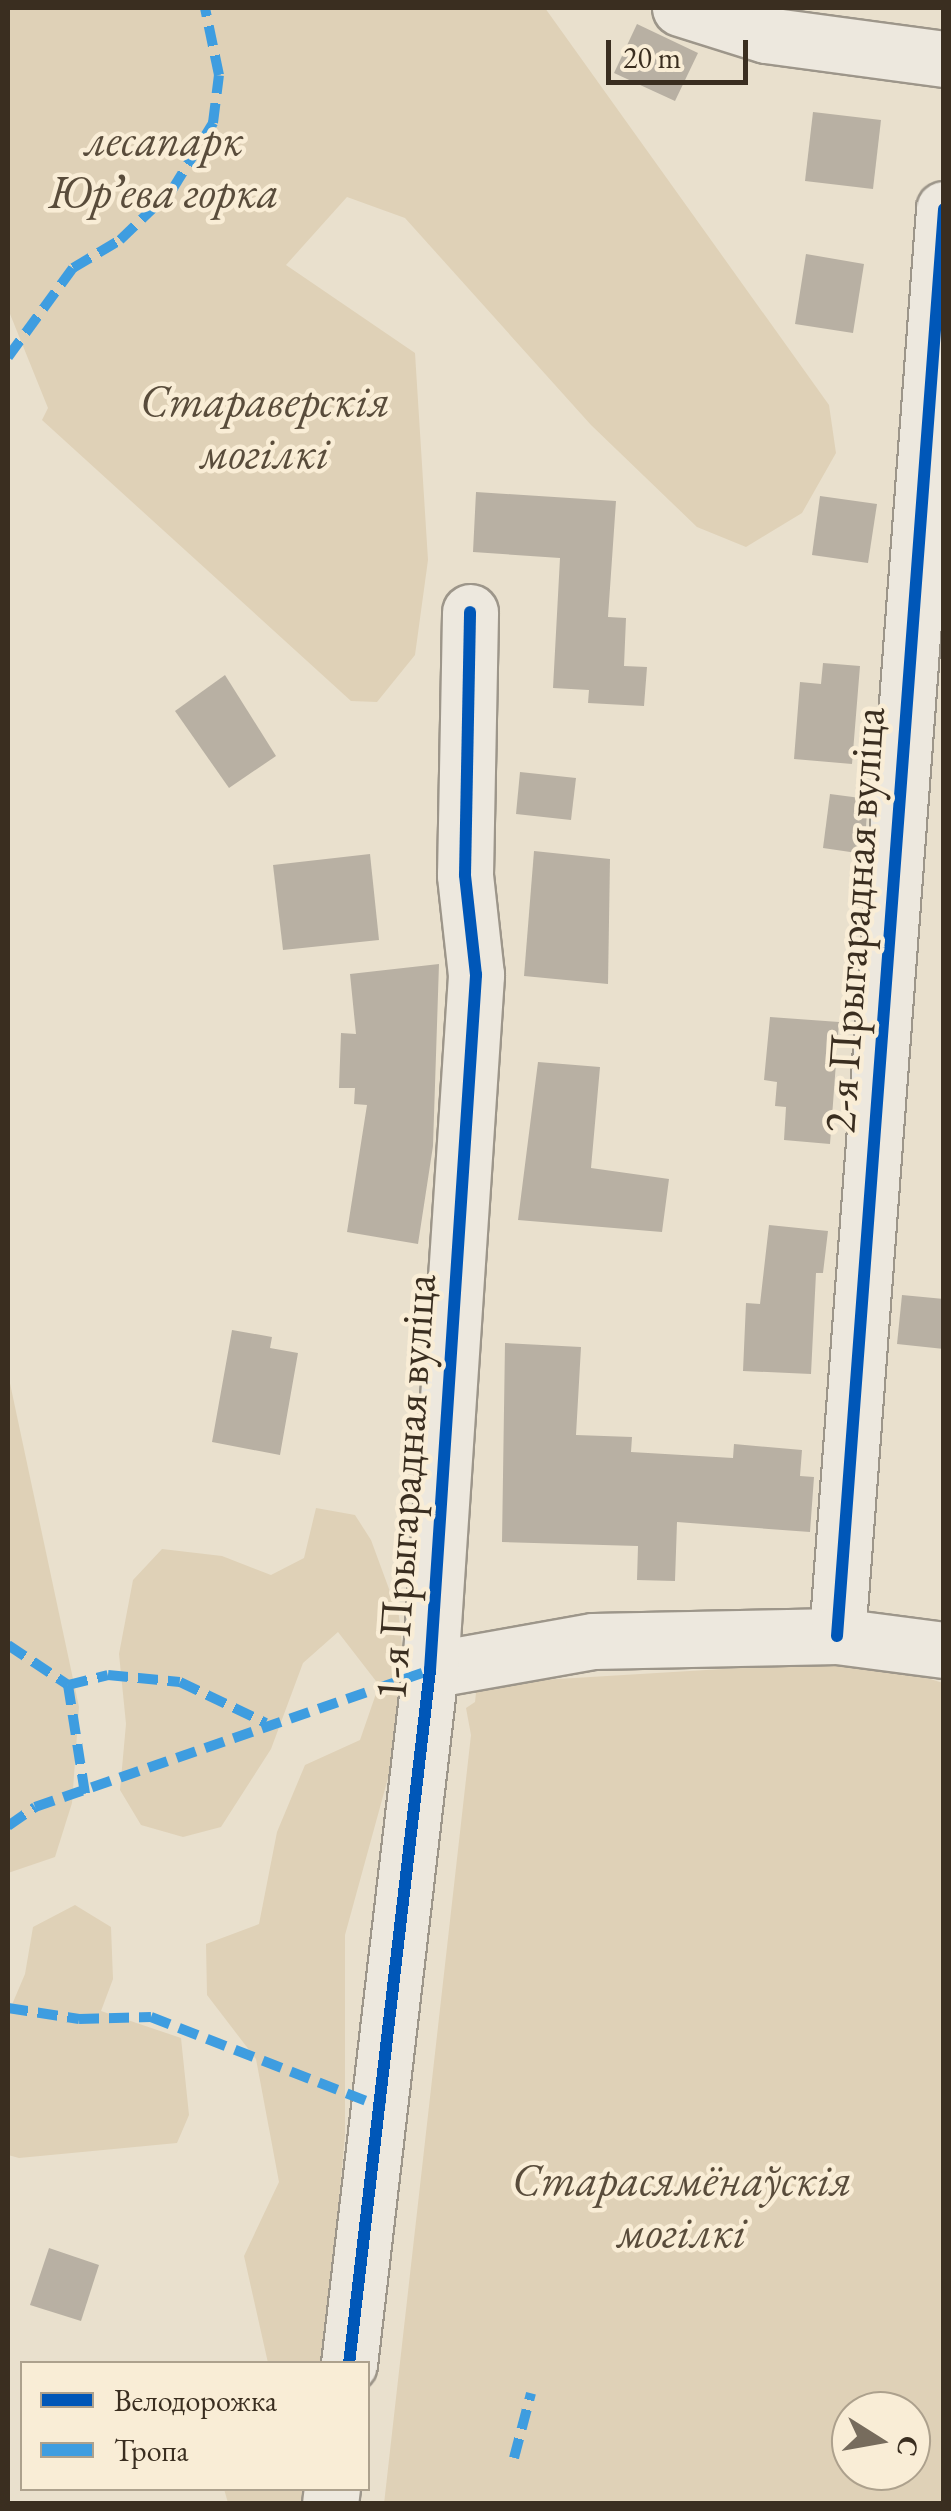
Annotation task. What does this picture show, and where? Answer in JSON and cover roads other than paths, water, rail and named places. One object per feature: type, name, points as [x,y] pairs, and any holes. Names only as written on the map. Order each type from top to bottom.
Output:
[{"type":"street","points":[[680,8],[766,35],[944,59]]},
{"type":"street","name":"2-я Прыгарадная вуліца","points":[[837,1636],[935,435],[944,209]]},
{"type":"street","name":"1-я Прыгарадная вуліца","points":[[349,2361],[430,1670],[476,974],[464,875],[470,612]]},
{"type":"street","points":[[430,1670],[593,1640],[837,1636],[944,1650]]},
{"type":"park label","name":"лесапарк Юрʼева горка","points":[[164,166]]},
{"type":"park label","name":"Стараверскія могілкі","points":[[265,427]]},
{"type":"park label","name":"Старасямёнаўскія могілкі","points":[[682,2206]]}]
